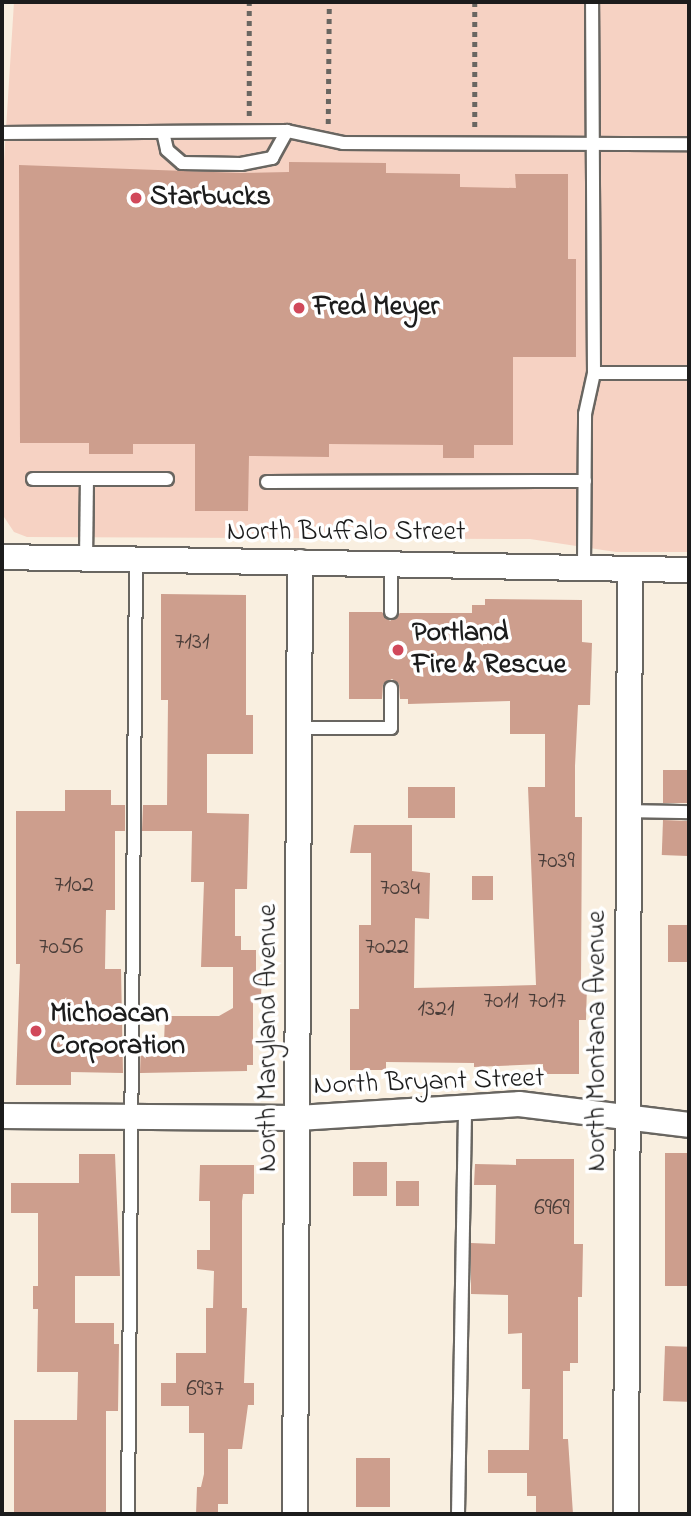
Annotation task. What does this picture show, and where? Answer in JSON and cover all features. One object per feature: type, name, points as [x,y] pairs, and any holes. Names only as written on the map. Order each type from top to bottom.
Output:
[{"type":"street","name":"North Buffalo Street","points":[[2,557],[136,561],[584,565],[689,570]]},
{"type":"street","name":"North Maryland Avenue","points":[[295,1514],[300,562]]},
{"type":"street","name":"North Montana Avenue","points":[[626,1514],[630,569]]},
{"type":"street","name":"North Bryant Street","points":[[2,1116],[298,1118],[465,1106],[541,1105],[628,1119],[689,1125]]},
{"type":"lane","points":[[584,565],[585,414],[594,373],[592,2]]},
{"type":"lane","points":[[163,132],[167,150],[182,163],[241,164],[272,158],[287,131]]},
{"type":"lane","points":[[2,133],[287,131],[326,139],[475,144],[689,144]]},
{"type":"lane","points":[[594,373],[689,373]]},
{"type":"lane","points":[[33,479],[167,479]]},
{"type":"lane","points":[[86,560],[87,479]]},
{"type":"lane","points":[[267,482],[585,481]]},
{"type":"lane","points":[[128,1514],[136,561]]},
{"type":"lane","points":[[391,563],[391,612]]},
{"type":"lane","points":[[299,728],[391,728],[391,688]]},
{"type":"lane","points":[[629,811],[689,812]]},
{"type":"lane","points":[[458,1514],[465,1106]]},
{"type":"path","points":[[248,131],[249,2]]},
{"type":"path","points":[[326,139],[329,2]]},
{"type":"path","points":[[475,2],[475,144]]},
{"type":"shaded area","points":[[14,2],[689,2],[689,552],[616,552],[530,539],[27,537],[14,532],[2,514],[4,161]]},
{"type":"building","name":"Fred Meyer","points":[[289,162],[386,163],[386,173],[460,174],[460,187],[516,188],[515,174],[568,174],[568,259],[576,259],[576,357],[513,357],[513,445],[474,445],[474,458],[443,458],[443,445],[329,444],[329,457],[249,456],[248,511],[195,511],[195,444],[133,444],[133,454],[89,454],[89,443],[20,443],[19,165],[241,173],[289,172]]},
{"type":"building","points":[[161,594],[246,595],[246,715],[253,715],[253,754],[207,754],[207,813],[249,814],[247,889],[235,889],[235,936],[241,936],[241,950],[256,950],[256,973],[262,973],[261,997],[253,997],[253,1065],[247,1065],[247,1071],[140,1073],[141,1043],[164,1043],[165,1016],[219,1016],[233,1008],[233,967],[201,967],[204,882],[191,882],[192,831],[142,831],[143,805],[167,805],[168,700],[161,700]]},
{"type":"building","points":[[485,599],[582,600],[582,642],[592,643],[590,705],[578,705],[575,766],[575,817],[582,817],[581,985],[587,985],[586,1020],[579,1020],[579,1074],[543,1074],[543,1064],[474,1067],[474,1063],[386,1062],[386,1070],[350,1070],[350,1009],[359,1009],[359,925],[371,925],[371,853],[350,853],[354,825],[412,825],[412,871],[430,873],[429,919],[415,918],[414,988],[536,985],[528,787],[545,787],[545,734],[510,734],[510,701],[408,704],[408,699],[400,699],[399,684],[392,679],[383,684],[382,699],[349,699],[349,612],[382,612],[390,621],[400,613],[472,613],[472,605],[485,605]]},
{"type":"building","points":[[663,770],[689,770],[689,803],[663,803]]},
{"type":"building","points":[[408,787],[455,787],[455,818],[408,818]]},
{"type":"building","points":[[65,790],[111,790],[111,805],[125,805],[125,831],[115,831],[115,910],[106,910],[105,969],[121,969],[123,1073],[71,1072],[71,1085],[16,1085],[20,964],[16,964],[16,811],[65,811]]},
{"type":"building","points":[[663,820],[689,821],[688,856],[662,855]]},
{"type":"building","points":[[472,876],[493,876],[493,900],[472,900]]},
{"type":"building","points":[[668,925],[689,925],[689,962],[668,962]]},
{"type":"building","points":[[665,1153],[689,1153],[689,1286],[665,1286]]},
{"type":"building","points":[[79,1154],[115,1154],[120,1276],[75,1276],[75,1323],[114,1323],[114,1344],[119,1344],[118,1411],[106,1411],[106,1514],[14,1514],[14,1420],[77,1420],[78,1372],[37,1372],[38,1309],[33,1309],[33,1286],[38,1286],[38,1213],[11,1213],[11,1183],[79,1183]]},
{"type":"building","points":[[516,1159],[574,1159],[574,1244],[583,1244],[582,1297],[578,1297],[578,1363],[570,1363],[570,1371],[563,1371],[563,1439],[568,1439],[573,1514],[536,1514],[536,1496],[527,1496],[527,1473],[488,1473],[488,1450],[529,1450],[530,1389],[522,1389],[522,1333],[508,1334],[508,1295],[471,1294],[471,1243],[495,1244],[496,1185],[474,1185],[475,1164],[516,1165]]},
{"type":"building","points":[[353,1162],[387,1162],[387,1196],[353,1196]]},
{"type":"building","points":[[200,1165],[254,1165],[254,1194],[243,1194],[242,1201],[242,1308],[247,1308],[244,1383],[254,1383],[254,1405],[248,1405],[242,1449],[228,1449],[228,1504],[218,1504],[218,1514],[196,1514],[197,1487],[201,1487],[204,1474],[204,1433],[189,1433],[189,1406],[161,1406],[161,1383],[176,1383],[176,1353],[206,1353],[206,1308],[213,1308],[214,1271],[197,1269],[197,1250],[210,1250],[210,1201],[199,1201]]},
{"type":"building","points":[[396,1181],[419,1181],[419,1206],[396,1206]]},
{"type":"building","points":[[665,1346],[689,1347],[687,1402],[663,1401]]},
{"type":"building","points":[[356,1458],[390,1458],[390,1507],[356,1507]]},
{"type":"place","name":"Starbucks","points":[[136,198]]},
{"type":"place","name":"Fred Meyer","points":[[299,308]]},
{"type":"place","name":"Portland Fire & Rescue","points":[[398,650]]},
{"type":"place","name":"Michoacan Corporation","points":[[36,1031]]}]
